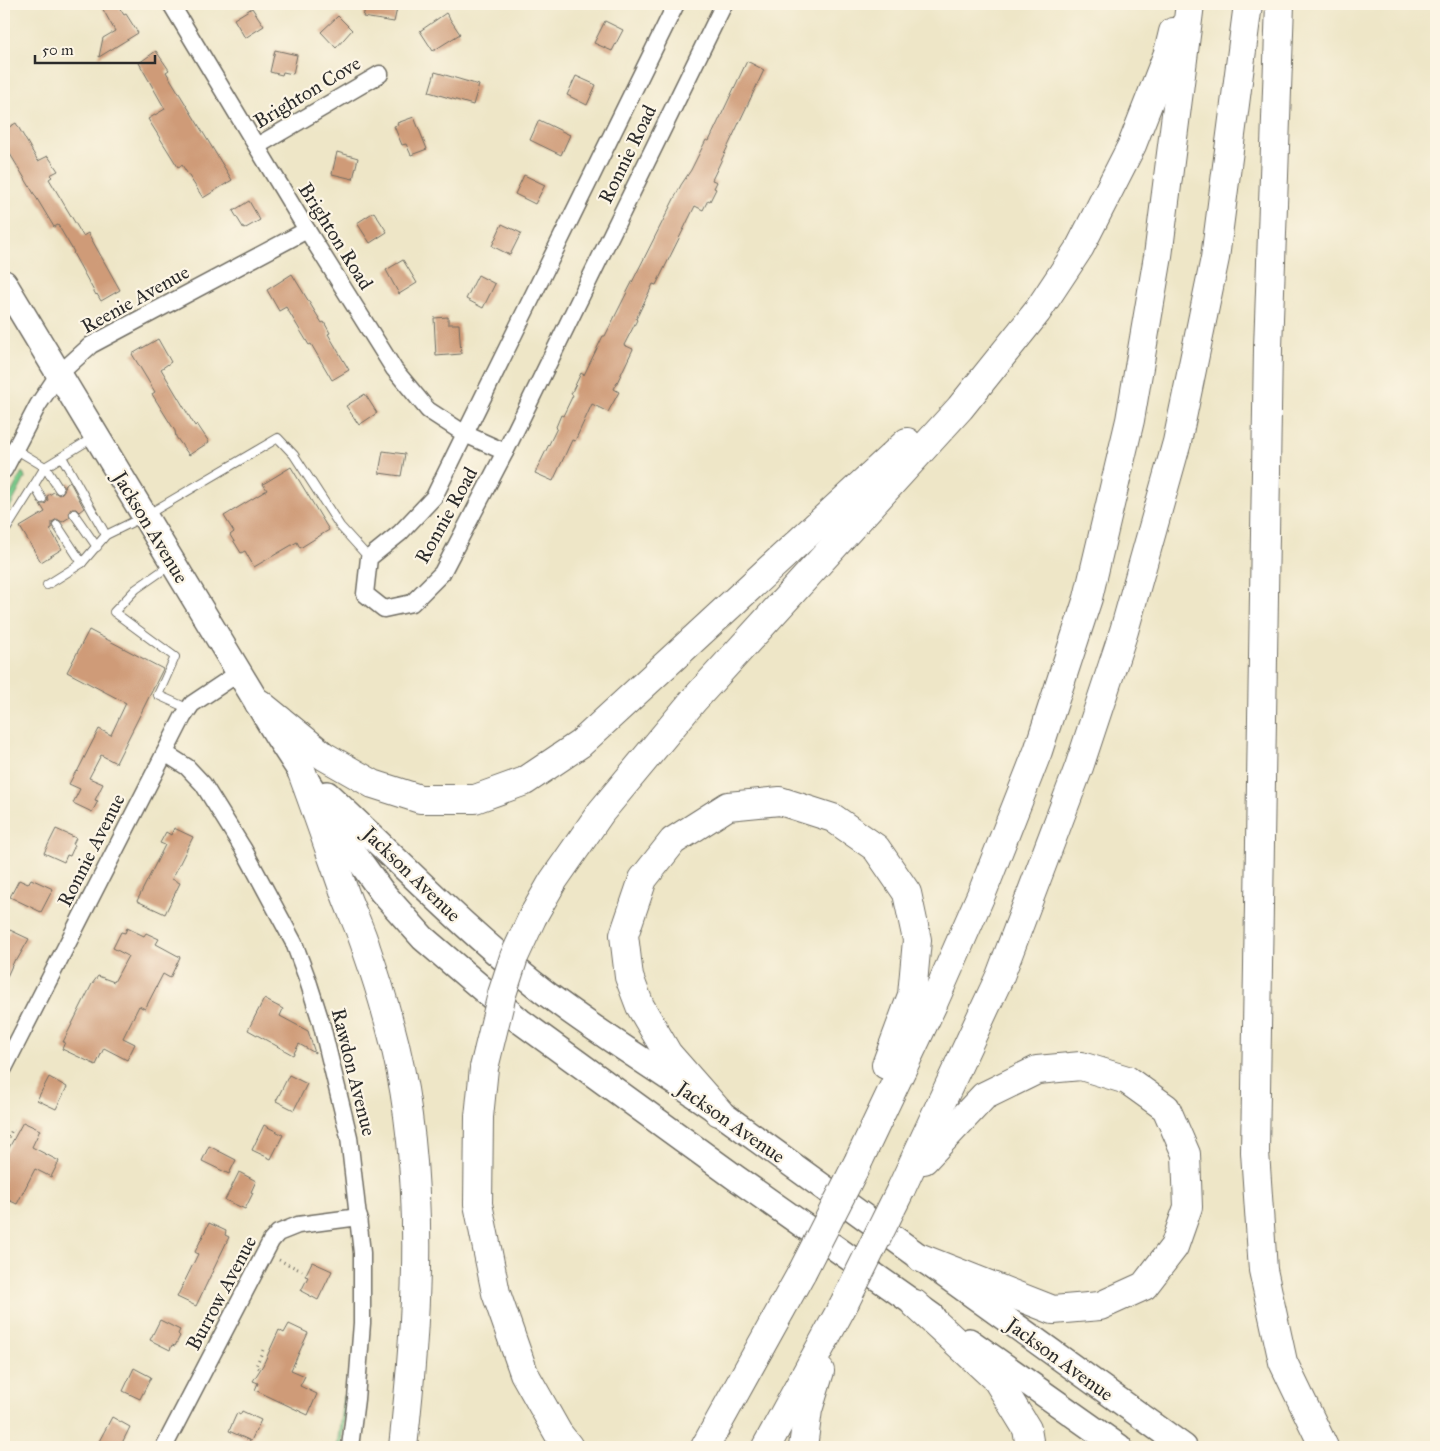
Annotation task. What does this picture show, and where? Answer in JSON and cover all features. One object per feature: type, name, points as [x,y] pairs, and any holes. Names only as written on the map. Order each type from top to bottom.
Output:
[{"type":"highway","points":[[569,1447],[558,1433],[524,1373],[496,1293],[478,1204],[479,1117],[484,1068],[502,994],[514,957],[533,916],[553,881],[601,812],[693,701],[960,408],[1037,312],[1080,247],[1132,145],[1168,53],[1179,4]]},
{"type":"highway","points":[[705,1447],[802,1272],[859,1160],[933,1004],[984,888],[1038,751],[1088,598],[1130,420],[1158,256],[1190,4]]},
{"type":"highway","points":[[766,1447],[840,1310],[905,1183],[1000,976],[1078,768],[1124,631],[1177,442],[1215,258],[1248,4]]},
{"type":"highway","points":[[1280,4],[1268,348],[1254,1152],[1263,1270],[1283,1362],[1324,1447]]},
{"type":"highway","points":[[259,703],[324,756],[373,784],[420,799],[475,799],[525,781],[580,744],[949,403],[1037,312]]},
{"type":"highway","points":[[301,770],[367,950],[384,1002],[395,1047],[412,1144],[416,1272],[403,1447]]},
{"type":"highway","points":[[718,1112],[668,1054],[640,1006],[629,977],[624,936],[643,879],[673,841],[728,806],[780,801],[833,818],[876,848],[907,893],[917,940],[912,995],[884,1070],[878,1120]]},
{"type":"highway","points":[[905,1183],[984,1096],[1037,1070],[1081,1066],[1127,1080],[1166,1108],[1186,1154],[1188,1207],[1174,1247],[1144,1286],[1100,1306],[1053,1310],[921,1258]]},
{"type":"highway","points":[[915,1304],[997,1380],[1027,1429],[1030,1447]]},
{"type":"highway","points":[[803,1447],[808,1410],[840,1310]]},
{"type":"main road","name":"Jackson Avenue","points":[[4,283],[278,736],[351,849],[382,892],[423,938],[520,1021],[736,1178],[1120,1447]]},
{"type":"main road","name":"Jackson Avenue","points":[[301,770],[408,870],[445,908],[541,990],[589,1025],[718,1112],[1184,1447]]},
{"type":"street","name":"Brighton Road","points":[[171,4],[394,370],[428,410],[466,434],[505,452]]},
{"type":"street","name":"Ronnie Road","points":[[676,4],[434,497],[400,533],[369,558],[365,594],[384,609],[412,603],[442,573],[505,452],[724,4]]},
{"type":"street","name":"Brighton Cove","points":[[257,146],[380,74]]},
{"type":"street","name":"Reenie Avenue","points":[[4,470],[38,405],[58,375],[91,345],[307,230]]},
{"type":"street","name":"Ronnie Avenue","points":[[4,1068],[189,709],[204,695],[240,672]]},
{"type":"street","name":"Rawdon Avenue","points":[[165,753],[187,767],[203,784],[244,850],[294,943],[308,978],[320,1022],[349,1136],[362,1253],[362,1323],[350,1447]]},
{"type":"street","name":"Burrow Avenue","points":[[164,1447],[271,1242],[278,1233],[298,1225],[359,1217]]},
{"type":"lane","points":[[4,527],[7,528],[45,467],[96,436]]},
{"type":"lane","points":[[48,586],[82,563],[106,535],[145,516],[278,438],[294,455],[340,526],[369,558]]},
{"type":"lane","points":[[14,448],[45,467],[59,489]]},
{"type":"lane","points":[[62,457],[106,535]]},
{"type":"lane","points":[[34,485],[42,499]]},
{"type":"lane","points":[[74,514],[97,547]]},
{"type":"lane","points":[[58,525],[82,563]]},
{"type":"lane","points":[[173,563],[136,589],[114,612],[175,656],[158,695],[189,709]]},
{"type":"path","points":[[4,1146],[12,1130],[14,1131]]},
{"type":"path","points":[[279,1260],[302,1271]]},
{"type":"path","points":[[259,1368],[256,1366],[263,1350]]},
{"type":"green space","points":[[22,472],[25,478],[7,513],[4,514],[4,508]]},
{"type":"green space","points":[[343,1396],[347,1397],[341,1447],[337,1447]]},
{"type":"building","points":[[100,4],[117,4],[138,33],[99,57],[103,38],[115,31]]},
{"type":"building","points":[[366,4],[398,4],[394,22],[363,17]]},
{"type":"building","points":[[252,8],[264,26],[245,38],[234,19]]},
{"type":"building","points":[[446,13],[460,34],[433,51],[420,31]]},
{"type":"building","points":[[338,16],[352,30],[336,48],[321,32]]},
{"type":"building","points":[[605,21],[623,30],[612,51],[594,43]]},
{"type":"building","points":[[275,50],[297,55],[293,74],[283,72],[282,75],[270,72]]},
{"type":"building","points":[[156,51],[169,70],[166,72],[232,180],[203,198],[182,165],[178,167],[148,119],[165,109],[139,63]]},
{"type":"building","points":[[747,61],[764,70],[712,180],[717,182],[710,201],[708,200],[703,210],[695,206],[656,285],[653,284],[624,345],[633,349],[614,389],[619,392],[608,412],[592,404],[575,441],[572,440],[553,481],[535,473],[557,428],[561,415],[563,416],[573,395],[571,394],[581,373],[584,375],[681,185],[706,140],[709,141]]},
{"type":"building","points":[[435,72],[479,85],[473,105],[429,92]]},
{"type":"building","points":[[576,76],[596,85],[587,105],[567,95]]},
{"type":"building","points":[[414,117],[427,149],[411,155],[406,144],[402,145],[394,126],[398,125],[397,123]]},
{"type":"building","points":[[539,120],[570,135],[561,155],[530,140]]},
{"type":"building","points":[[16,123],[38,161],[48,156],[58,171],[50,175],[52,177],[49,179],[83,236],[88,233],[120,290],[101,301],[58,225],[54,227],[4,144],[4,130]]},
{"type":"building","points":[[337,152],[358,158],[353,179],[332,174]]},
{"type":"building","points":[[524,175],[545,185],[535,204],[515,194]]},
{"type":"building","points":[[249,201],[260,220],[244,229],[233,211]]},
{"type":"building","points":[[374,212],[387,232],[370,243],[357,223]]},
{"type":"building","points":[[502,224],[521,233],[510,255],[492,246]]},
{"type":"building","points":[[403,260],[417,283],[399,294],[386,270]]},
{"type":"building","points":[[292,274],[322,323],[324,322],[330,333],[328,334],[349,370],[332,380],[286,307],[279,311],[267,290]]},
{"type":"building","points":[[478,275],[495,284],[483,308],[466,299]]},
{"type":"building","points":[[448,317],[448,324],[459,324],[461,354],[436,356],[434,318]]},
{"type":"building","points":[[158,339],[171,362],[161,369],[195,426],[197,424],[209,442],[189,455],[176,437],[175,431],[152,394],[155,392],[132,354]]},
{"type":"building","points":[[365,394],[377,413],[359,425],[346,406]]},
{"type":"building","points":[[383,451],[405,454],[401,476],[379,473]]},
{"type":"building","points":[[291,467],[329,530],[300,548],[297,542],[254,567],[245,551],[241,553],[230,535],[234,532],[224,516],[267,490],[263,484]]},
{"type":"building","points":[[70,482],[84,508],[79,512],[76,509],[71,509],[69,512],[70,517],[62,522],[57,519],[52,522],[52,528],[50,529],[62,549],[41,562],[20,527],[45,512],[40,504],[45,504],[48,500],[47,496],[54,492],[59,495],[62,493],[65,489],[64,486]]},
{"type":"building","points":[[89,630],[163,669],[116,763],[101,755],[89,778],[103,784],[95,800],[98,801],[92,812],[73,803],[80,789],[69,784],[99,729],[111,735],[126,703],[67,672]]},
{"type":"building","points":[[174,828],[193,837],[172,879],[180,883],[165,914],[137,901],[165,845],[160,843],[166,832],[171,835]]},
{"type":"building","points":[[56,829],[76,838],[70,856],[67,855],[64,862],[44,853]]},
{"type":"building","points":[[31,879],[53,889],[41,912],[10,897],[19,880],[28,884]]},
{"type":"building","points":[[127,928],[144,936],[146,933],[159,939],[156,944],[180,957],[170,978],[163,974],[145,1009],[139,1006],[123,1038],[135,1044],[127,1060],[104,1048],[96,1065],[62,1049],[65,1042],[63,1042],[92,984],[98,976],[114,982],[128,956],[113,948],[121,932],[125,933]]},
{"type":"building","points":[[10,930],[29,939],[17,960],[15,959],[4,983],[4,943]]},
{"type":"building","points":[[264,999],[283,1009],[280,1016],[308,1031],[315,1053],[299,1044],[293,1055],[248,1030]]},
{"type":"building","points":[[289,1075],[307,1084],[294,1110],[276,1101]]},
{"type":"building","points":[[49,1077],[67,1087],[56,1109],[37,1100]]},
{"type":"building","points":[[23,1122],[40,1130],[32,1147],[59,1161],[51,1177],[35,1169],[17,1204],[4,1198],[4,1157]]},
{"type":"building","points":[[264,1125],[283,1135],[271,1159],[252,1150]]},
{"type":"building","points":[[209,1146],[236,1160],[229,1174],[202,1161]]},
{"type":"building","points":[[239,1172],[256,1181],[251,1192],[253,1193],[245,1209],[225,1200]]},
{"type":"building","points":[[209,1223],[226,1231],[225,1235],[229,1237],[196,1306],[177,1297],[198,1254],[195,1252]]},
{"type":"building","points":[[312,1262],[332,1271],[318,1300],[301,1291],[308,1277],[305,1276]]},
{"type":"building","points":[[160,1320],[180,1330],[178,1334],[180,1336],[175,1346],[172,1345],[170,1350],[150,1340]]},
{"type":"building","points":[[289,1324],[308,1333],[291,1370],[305,1376],[300,1386],[317,1394],[308,1415],[255,1390],[258,1383],[253,1381],[263,1365],[279,1330],[284,1333]]},
{"type":"building","points":[[134,1368],[151,1377],[140,1399],[123,1391]]},
{"type":"building","points":[[242,1411],[261,1420],[251,1441],[229,1431],[237,1413],[240,1415]]},
{"type":"building","points":[[112,1417],[130,1427],[120,1447],[96,1447]]}]
